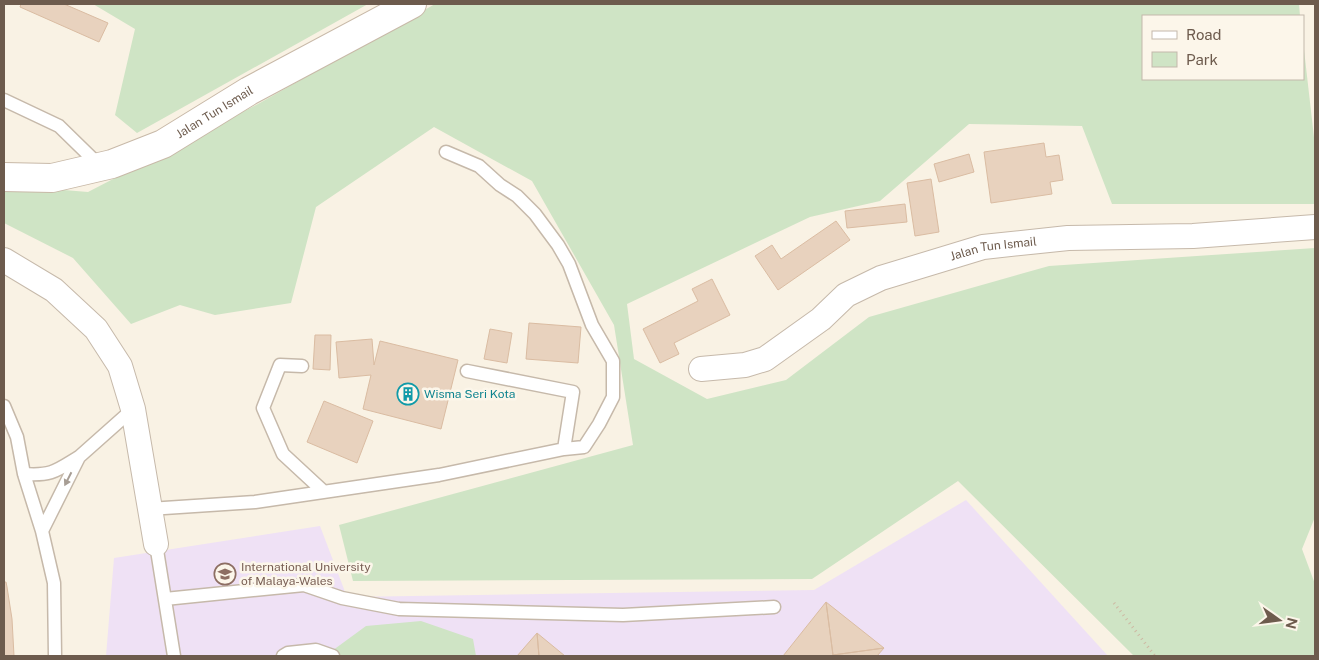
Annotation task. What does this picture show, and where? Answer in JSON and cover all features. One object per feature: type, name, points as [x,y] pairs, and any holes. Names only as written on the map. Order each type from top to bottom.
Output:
[{"type":"street","name":"Jalan Tun Ismail","points":[[4,177],[52,178],[112,164],[163,144],[249,91],[412,4]]},
{"type":"street","name":"Jalan Tun Ismail","points":[[701,369],[745,365],[765,359],[821,318],[846,295],[881,278],[983,246],[1068,238],[1193,236],[1315,226]]},
{"type":"street","points":[[4,260],[54,290],[96,329],[120,366],[133,409],[156,544]]},
{"type":"lane","points":[[4,100],[59,126],[101,167]]},
{"type":"lane","points":[[149,509],[255,502],[439,475],[564,449],[584,447],[613,397],[613,361],[592,325],[569,264],[558,244],[535,214],[517,196],[500,185],[479,166],[446,152]]},
{"type":"lane","points":[[302,366],[280,365],[264,408],[283,454],[323,491]]},
{"type":"lane","points":[[467,371],[573,392],[564,449]]},
{"type":"lane","points":[[4,406],[17,437],[24,474],[42,531],[54,583],[55,656]]},
{"type":"lane","points":[[24,474],[44,475],[58,470],[79,457],[133,409]]},
{"type":"lane","points":[[42,531],[79,457]]},
{"type":"lane","points":[[156,544],[174,656]]},
{"type":"lane","points":[[165,599],[304,585],[342,598],[399,609],[623,615],[774,607]]},
{"type":"lane","points":[[284,656],[288,653],[316,650],[333,656]]},
{"type":"path","points":[[1114,603],[1155,656]]},
{"type":"shaded area","name":"International University of Malaya-Wales","points":[[966,500],[1108,656],[106,656],[114,558],[320,526],[347,597],[814,590]]},
{"type":"green space","points":[[93,4],[368,4],[137,133],[115,115],[135,29]]},
{"type":"green space","points":[[435,4],[1299,4],[1300,15],[1142,15],[1142,80],[1304,80],[1304,50],[1315,146],[1315,204],[1112,204],[1082,126],[969,124],[880,201],[810,217],[627,304],[634,359],[707,399],[786,380],[869,317],[1049,266],[1315,248],[1315,517],[1302,549],[1315,584],[1315,656],[1134,656],[958,481],[812,579],[353,581],[339,525],[633,445],[614,325],[532,181],[434,127],[316,207],[291,303],[215,315],[180,305],[131,324],[73,258],[4,223],[4,185],[88,192],[258,104]]},
{"type":"green space","points":[[421,621],[473,639],[476,656],[325,656],[366,626]]},
{"type":"building","points":[[21,4],[64,4],[108,23],[99,42],[20,7]]},
{"type":"building","points":[[1044,143],[1046,157],[1059,155],[1063,180],[1050,182],[1052,194],[991,203],[984,152]]},
{"type":"building","points":[[969,154],[974,172],[939,182],[934,164]]},
{"type":"building","points":[[931,179],[939,232],[915,236],[907,183]]},
{"type":"building","points":[[905,204],[907,222],[847,228],[845,211]]},
{"type":"building","points":[[836,221],[850,240],[778,290],[755,256],[772,245],[781,259]]},
{"type":"building","points":[[712,279],[730,315],[674,343],[679,354],[660,363],[643,329],[698,301],[692,289]]},
{"type":"building","points":[[529,323],[581,327],[578,363],[526,359]]},
{"type":"building","points":[[490,329],[512,333],[507,363],[484,359]]},
{"type":"building","points":[[315,335],[331,335],[330,370],[313,369]]},
{"type":"building","name":"Wisma Seri Kota","points":[[372,339],[374,365],[380,341],[458,360],[441,429],[363,409],[371,375],[339,378],[336,342]]},
{"type":"building","points":[[324,401],[373,421],[357,463],[307,442]]},
{"type":"building","points":[[4,582],[6,582],[12,619],[14,656],[4,656]]},
{"type":"building","points":[[826,602],[884,648],[833,655]]},
{"type":"building","points":[[826,602],[833,655],[783,656]]},
{"type":"building","points":[[537,633],[565,656],[539,656]]},
{"type":"building","points":[[537,633],[539,656],[517,656]]},
{"type":"building","points":[[884,648],[877,656],[831,656],[833,655]]},
{"type":"place","name":"Wisma Seri Kota","points":[[408,394]]},
{"type":"place","name":"International University of Malaya-Wales","points":[[225,574]]}]
